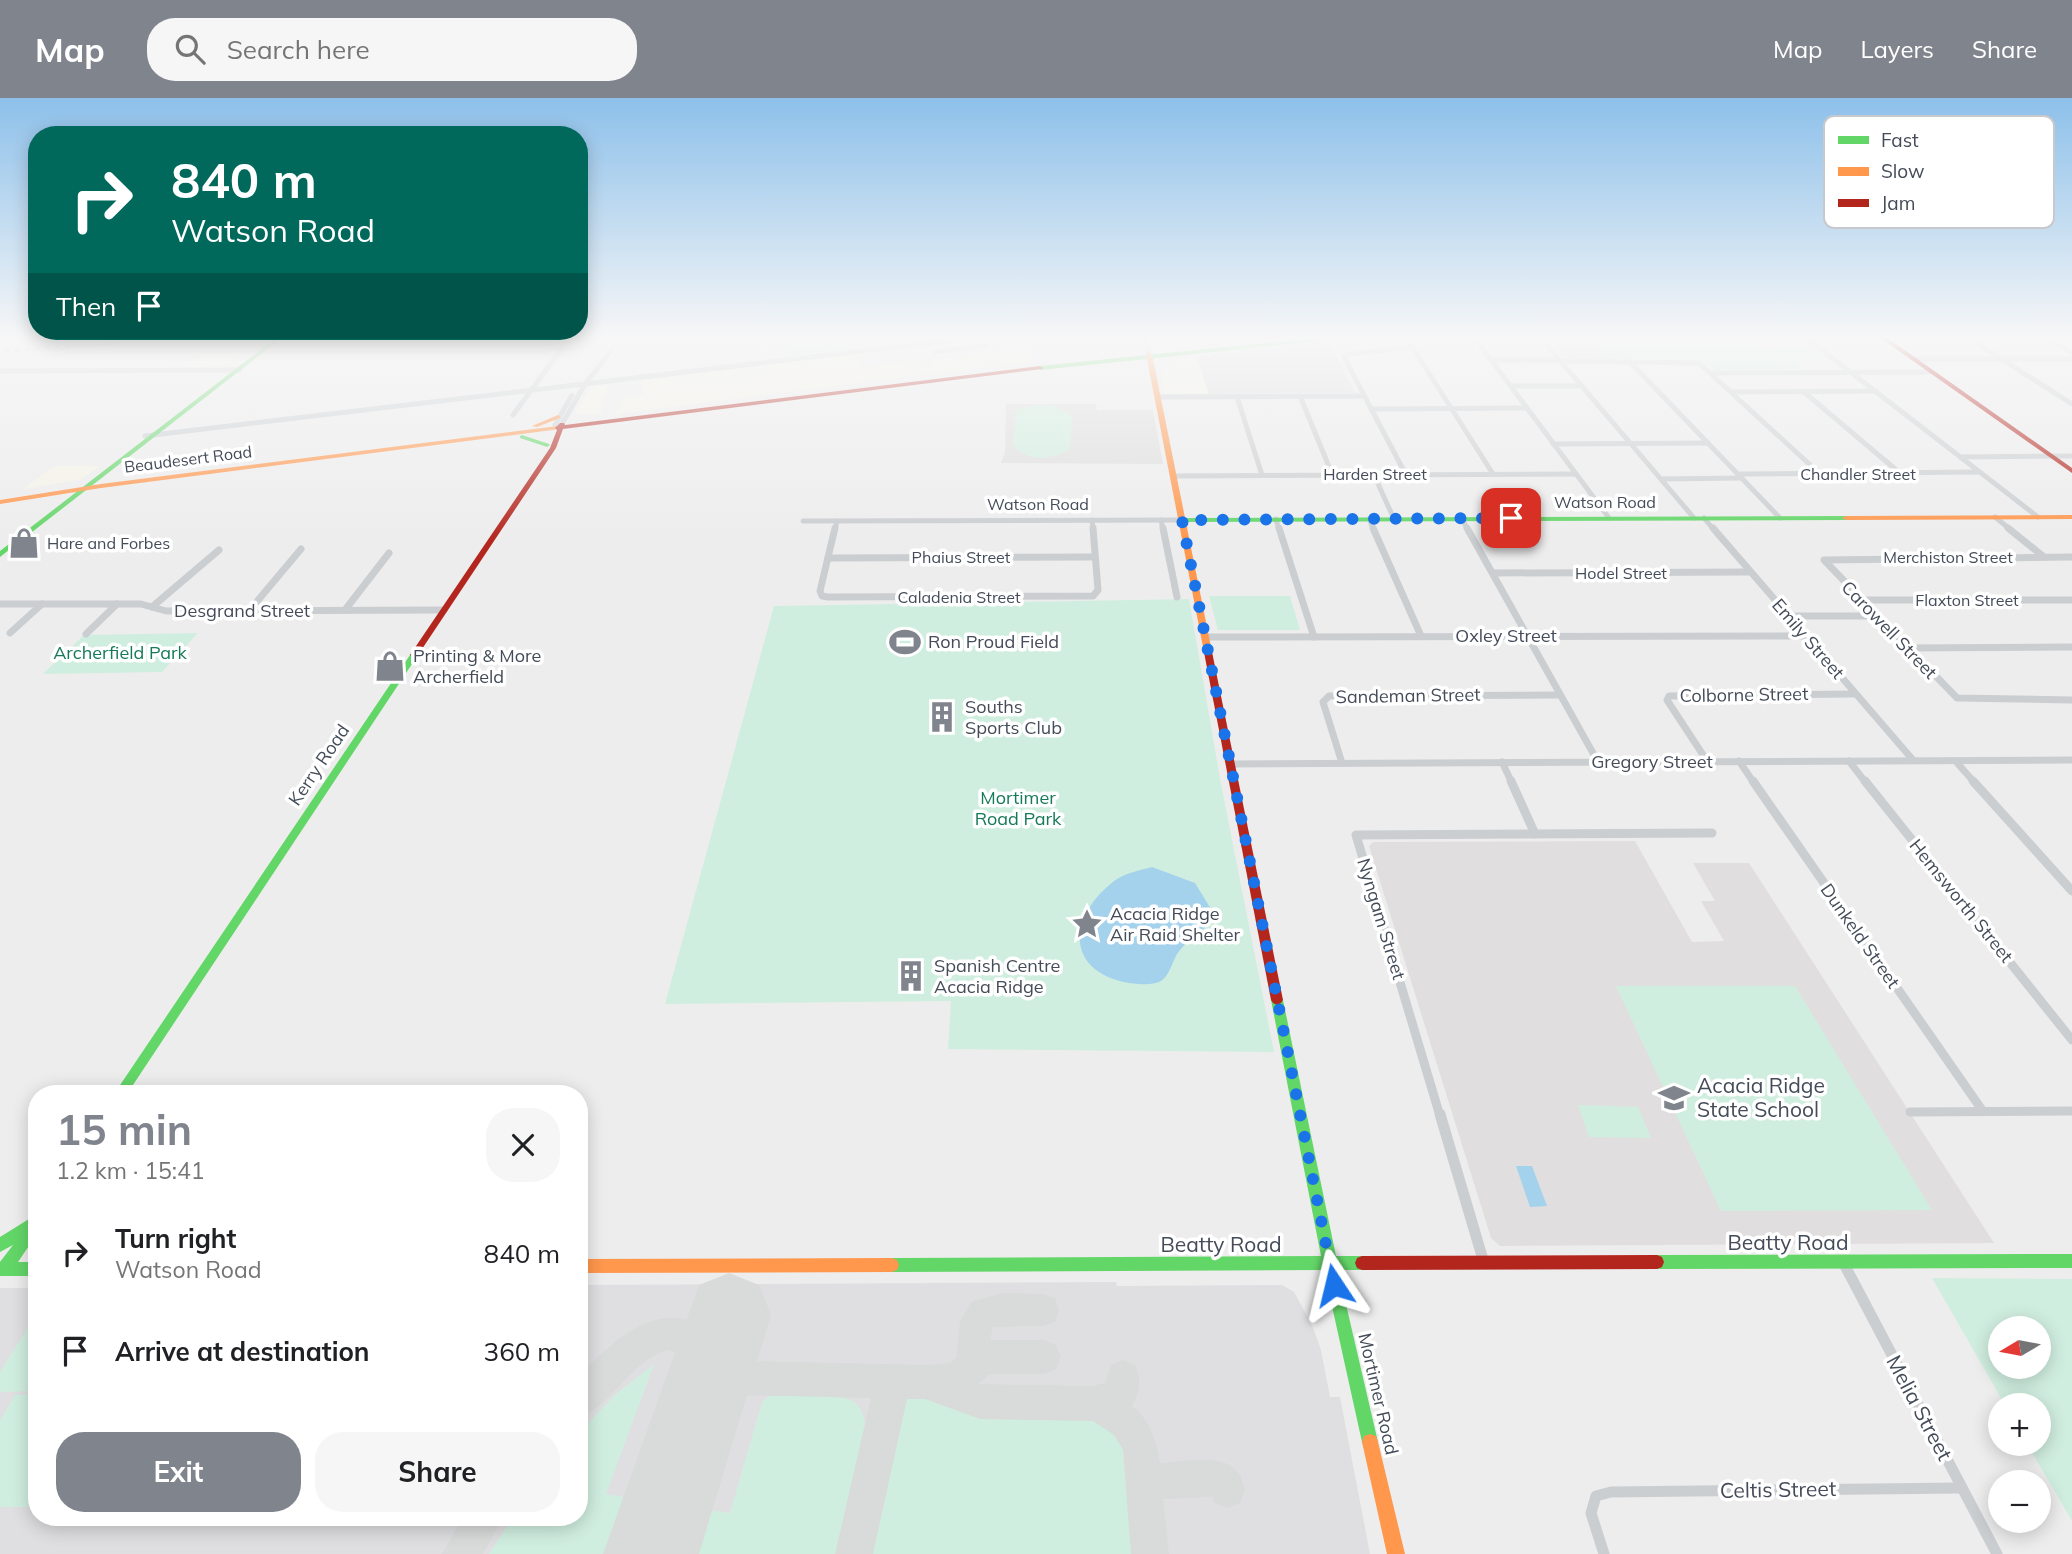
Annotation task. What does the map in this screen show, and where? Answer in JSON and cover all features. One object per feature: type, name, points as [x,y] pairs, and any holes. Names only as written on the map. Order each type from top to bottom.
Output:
[{"type":"main road","points":[[0,555],[190,405]]},
{"type":"main road","points":[[506,435],[531,438],[587,423],[734,405]]},
{"type":"main road","points":[[556,431],[587,423],[754,405]]},
{"type":"main road","name":"Mortimer Road","points":[[1160,405],[1330,1264],[1396,1554]]},
{"type":"main road","points":[[1979,405],[2072,471]]},
{"type":"main road","name":"Beaudesert Road","points":[[114,475],[530,428],[556,431]]},
{"type":"main road","name":"Beaudesert Road","points":[[0,499],[87,486],[556,431]]},
{"type":"main road","name":"Kerry Road","points":[[126,1085],[443,610],[556,431]]},
{"type":"main road","points":[[55,511],[65,500],[87,486],[114,475],[150,435]]},
{"type":"main road","name":"Beaudesert Road","points":[[0,499],[51,494],[87,486]]},
{"type":"main road","points":[[51,494],[65,500]]},
{"type":"main road","name":"Watson Road","points":[[1182,520],[2072,517]]},
{"type":"main road","points":[[0,1245],[28,1226]]},
{"type":"main road","points":[[3,1269],[28,1233]]},
{"type":"main road","name":"Beatty Road","points":[[588,1266],[2072,1261]]},
{"type":"main road","points":[[3,1269],[28,1269]]},
{"type":"street","points":[[150,435],[404,405]]},
{"type":"street","points":[[513,415],[520,405]]},
{"type":"street","name":"Kerry Road","points":[[556,431],[572,405]]},
{"type":"street","points":[[1240,405],[1262,475]]},
{"type":"street","points":[[1304,405],[1332,474]]},
{"type":"street","points":[[1370,405],[1406,475]]},
{"type":"street","points":[[1449,405],[1493,474]]},
{"type":"street","points":[[1525,405],[1609,518]]},
{"type":"street","name":"Emily Street","points":[[1598,405],[1661,479],[1750,572],[1913,760]]},
{"type":"street","points":[[1671,405],[1780,517]]},
{"type":"street","points":[[1746,405],[1820,474]]},
{"type":"street","points":[[1819,405],[1901,474]]},
{"type":"street","points":[[1894,405],[2038,517]]},
{"type":"street","points":[[1372,409],[1527,408]]},
{"type":"street","points":[[1553,444],[1708,443]]},
{"type":"street","points":[[1960,457],[2072,456]]},
{"type":"street","name":"Chandler Street","points":[[1661,479],[1979,472]]},
{"type":"street","name":"Harden Street","points":[[1174,476],[1576,474]]},
{"type":"street","points":[[1374,475],[1394,519]]},
{"type":"street","points":[[1995,517],[2044,557]]},
{"type":"street","points":[[1276,519],[1314,637]]},
{"type":"street","points":[[1369,519],[1421,636]]},
{"type":"street","points":[[1462,519],[1598,762]]},
{"type":"street","points":[[1092,520],[1095,557]]},
{"type":"street","points":[[1161,520],[1177,597]]},
{"type":"street","name":"Watson Road","points":[[803,521],[1182,520]]},
{"type":"street","points":[[828,558],[837,521]]},
{"type":"street","points":[[249,611],[301,549]]},
{"type":"street","points":[[152,607],[165,600],[207,557],[219,550]]},
{"type":"street","points":[[345,610],[389,554]]},
{"type":"street","name":"Phaius Street","points":[[828,558],[1095,557]]},
{"type":"street","name":"Caladenia Street","points":[[828,558],[820,591],[822,596],[1096,595],[1098,590],[1095,557]]},
{"type":"street","name":"Merchiston Street","points":[[1824,560],[2072,557]]},
{"type":"street","name":"Carowell Street","points":[[1824,560],[1957,698],[2072,700]]},
{"type":"street","name":"Hodel Street","points":[[1493,573],[1750,572]]},
{"type":"street","name":"Flaxton Street","points":[[1861,600],[2072,600]]},
{"type":"street","name":"Desgrand Street","points":[[0,604],[141,604],[166,611],[443,610]]},
{"type":"street","points":[[10,633],[42,604]]},
{"type":"street","points":[[86,634],[117,604]]},
{"type":"street","points":[[1789,616],[1876,616]]},
{"type":"street","name":"Oxley Street","points":[[1206,638],[1805,636]]},
{"type":"street","points":[[1907,648],[2072,647]]},
{"type":"street","name":"Colborne Street","points":[[1707,761],[1667,700],[1670,696],[1855,694]]},
{"type":"street","name":"Sandeman Street","points":[[1342,763],[1323,702],[1329,696],[1559,695]]},
{"type":"street","name":"Gregory Street","points":[[1231,764],[1913,760],[1943,760],[1958,764],[1973,760],[2072,760]]},
{"type":"street","points":[[2062,760],[2072,769]]},
{"type":"street","name":"Dunkeld Street","points":[[1739,761],[1982,1110]]},
{"type":"street","name":"Hemsworth Street","points":[[1849,761],[2072,1040]]},
{"type":"street","points":[[1502,762],[1535,834]]},
{"type":"street","points":[[1958,764],[2072,891]]},
{"type":"street","name":"Nyngam Street","points":[[1484,1263],[1356,835],[1712,834]]},
{"type":"street","points":[[1910,1112],[2072,1111]]},
{"type":"street","name":"Melia Street","points":[[1843,1262],[1997,1554]]},
{"type":"street","name":"Celtis Street","points":[[1604,1554],[1591,1513],[1596,1496],[1611,1492],[1961,1488]]},
{"type":"shaded area","points":[[580,405],[601,405],[602,415],[577,414]]},
{"type":"shaded area","points":[[620,405],[686,405],[615,414]]},
{"type":"shaded area","points":[[1006,405],[1096,405],[1097,410],[1153,410],[1163,464],[1001,463],[1005,452]]},
{"type":"shaded area","points":[[54,466],[101,466],[80,480],[23,489]]},
{"type":"shaded area","name":"Acacia Ridge State School","points":[[1635,841],[1692,942],[1724,941],[1701,901],[1715,901],[1693,863],[1749,863],[1994,1243],[1500,1246],[1491,1238],[1369,846],[1373,842]]},
{"type":"shaded area","points":[[1116,1282],[1117,1286],[1282,1285],[1294,1292],[1312,1325],[1321,1350],[1330,1397],[1340,1397],[1370,1554],[0,1554],[0,1288],[28,1288],[28,1526],[588,1526],[588,1285]]},
{"type":"green space","points":[[1036,405],[1056,406],[1072,416],[1070,448],[1041,458],[1019,451],[1013,445],[1016,410]]},
{"type":"green space","points":[[1209,596],[1290,596],[1300,630],[1218,630]]},
{"type":"green space","name":"Mortimer Road Park","points":[[1189,599],[1221,784],[1274,1052],[948,1049],[951,1001],[665,1004],[774,606]]},
{"type":"green space","name":"Archerfield Park","points":[[198,633],[162,672],[43,674],[84,635]]},
{"type":"green space","points":[[1616,986],[1795,986],[1932,1210],[1721,1211]]},
{"type":"green space","points":[[1578,1105],[1638,1107],[1651,1138],[1589,1137]]},
{"type":"green space","points":[[1932,1278],[2072,1279],[2072,1521],[2051,1485],[2051,1470],[2042,1470],[2034,1456],[2051,1456],[2051,1393],[1998,1393],[1990,1379],[2051,1379],[2051,1316],[1988,1316],[1988,1375]]},
{"type":"green space","points":[[28,1327],[28,1391],[0,1392],[0,1372]]},
{"type":"green space","points":[[654,1364],[606,1494],[636,1499],[616,1554],[489,1554],[507,1526],[588,1526],[588,1424],[615,1395]]},
{"type":"green space","points":[[28,1394],[28,1507],[0,1507],[0,1421],[15,1395]]},
{"type":"green space","points":[[925,1395],[992,1412],[1076,1410],[1107,1418],[1121,1431],[1130,1449],[1135,1469],[1140,1554],[865,1554],[896,1400]]},
{"type":"green space","points":[[769,1396],[841,1397],[850,1400],[861,1410],[866,1426],[866,1448],[859,1496],[844,1554],[685,1554],[699,1509],[730,1513],[762,1402]]},
{"type":"water","points":[[1152,867],[1195,883],[1211,909],[1208,925],[1180,949],[1164,979],[1149,984],[1129,983],[1107,976],[1092,966],[1083,954],[1080,939],[1082,924],[1089,908],[1117,879]]},
{"type":"water","points":[[1516,1166],[1532,1166],[1547,1206],[1530,1207]]},
{"type":"taxiway","points":[[970,1366],[976,1322],[983,1314],[1003,1310],[1043,1310]]},
{"type":"taxiway","points":[[700,1348],[706,1333],[716,1328],[727,1329],[735,1337],[733,1356],[716,1368]]},
{"type":"taxiway","points":[[588,1391],[617,1362],[650,1338],[667,1333],[683,1334],[700,1348]]},
{"type":"taxiway","points":[[660,1524],[703,1389],[696,1359],[700,1348]]},
{"type":"taxiway","points":[[700,1348],[716,1368]]},
{"type":"taxiway","points":[[970,1366],[987,1357],[1044,1357]]},
{"type":"taxiway","points":[[928,1382],[951,1380],[964,1374],[970,1366]]},
{"type":"taxiway","points":[[697,1417],[709,1377],[716,1368]]},
{"type":"taxiway","points":[[716,1368],[735,1378],[902,1382]]},
{"type":"taxiway","points":[[1092,1403],[1116,1399],[1122,1389],[1123,1377]]},
{"type":"taxiway","points":[[854,1554],[889,1395],[896,1384],[902,1382]]},
{"type":"taxiway","points":[[902,1382],[925,1382],[980,1402],[1087,1402],[1101,1405],[1126,1423],[1140,1446],[1150,1554]]},
{"type":"taxiway","points":[[1144,1474],[1151,1481],[1217,1479],[1224,1483],[1227,1490]]},
{"type":"taxiway","points":[[461,1554],[479,1526]]},
{"type":"runway","points":[[651,1554],[729,1315]]},
{"type":"traffic: fast","points":[[0,555],[193,405]]},
{"type":"traffic: fast","points":[[522,437],[547,445]]},
{"type":"traffic: fast","points":[[1182,520],[1846,518]]},
{"type":"traffic: fast","points":[[126,1085],[414,655]]},
{"type":"traffic: fast","points":[[1277,1000],[1335,1290],[1370,1442]]},
{"type":"traffic: fast","points":[[0,1245],[28,1226]]},
{"type":"traffic: fast","points":[[5,1269],[28,1234]]},
{"type":"traffic: fast","points":[[1657,1262],[2072,1261]]},
{"type":"traffic: fast","points":[[892,1265],[1362,1263]]},
{"type":"traffic: fast","points":[[1,1269],[28,1269]]},
{"type":"traffic: slow","points":[[1159,405],[1207,647]]},
{"type":"traffic: slow","points":[[535,426],[558,417]]},
{"type":"traffic: slow","points":[[0,502],[101,486],[558,428]]},
{"type":"traffic: slow","points":[[1846,518],[2072,517]]},
{"type":"traffic: slow","points":[[588,1266],[892,1265]]},
{"type":"traffic: slow","points":[[1370,1442],[1396,1554]]},
{"type":"traffic: jam","points":[[558,428],[743,405]]},
{"type":"traffic: jam","points":[[1978,405],[2072,471]]},
{"type":"traffic: jam","points":[[414,655],[553,448],[562,424]]},
{"type":"traffic: jam","points":[[1207,647],[1277,1000]]},
{"type":"traffic: jam","points":[[1362,1263],[1657,1262]]},
{"type":"place","name":"Hare and Forbes","points":[[24,543]]},
{"type":"place","name":"Ron Proud Field","points":[[905,642]]},
{"type":"place","name":"Printing & More Archerfield","points":[[390,666]]},
{"type":"place","name":"Souths Sports Club","points":[[942,717]]},
{"type":"place","name":"Acacia Ridge Air Raid Shelter","points":[[1087,924]]},
{"type":"place","name":"Spanish Centre Acacia Ridge","points":[[911,976]]},
{"type":"place","name":"Acacia Ridge State School","points":[[1674,1098]]},
{"type":"route","points":[[1334,1285],[1182,520],[1511,518]]}]
